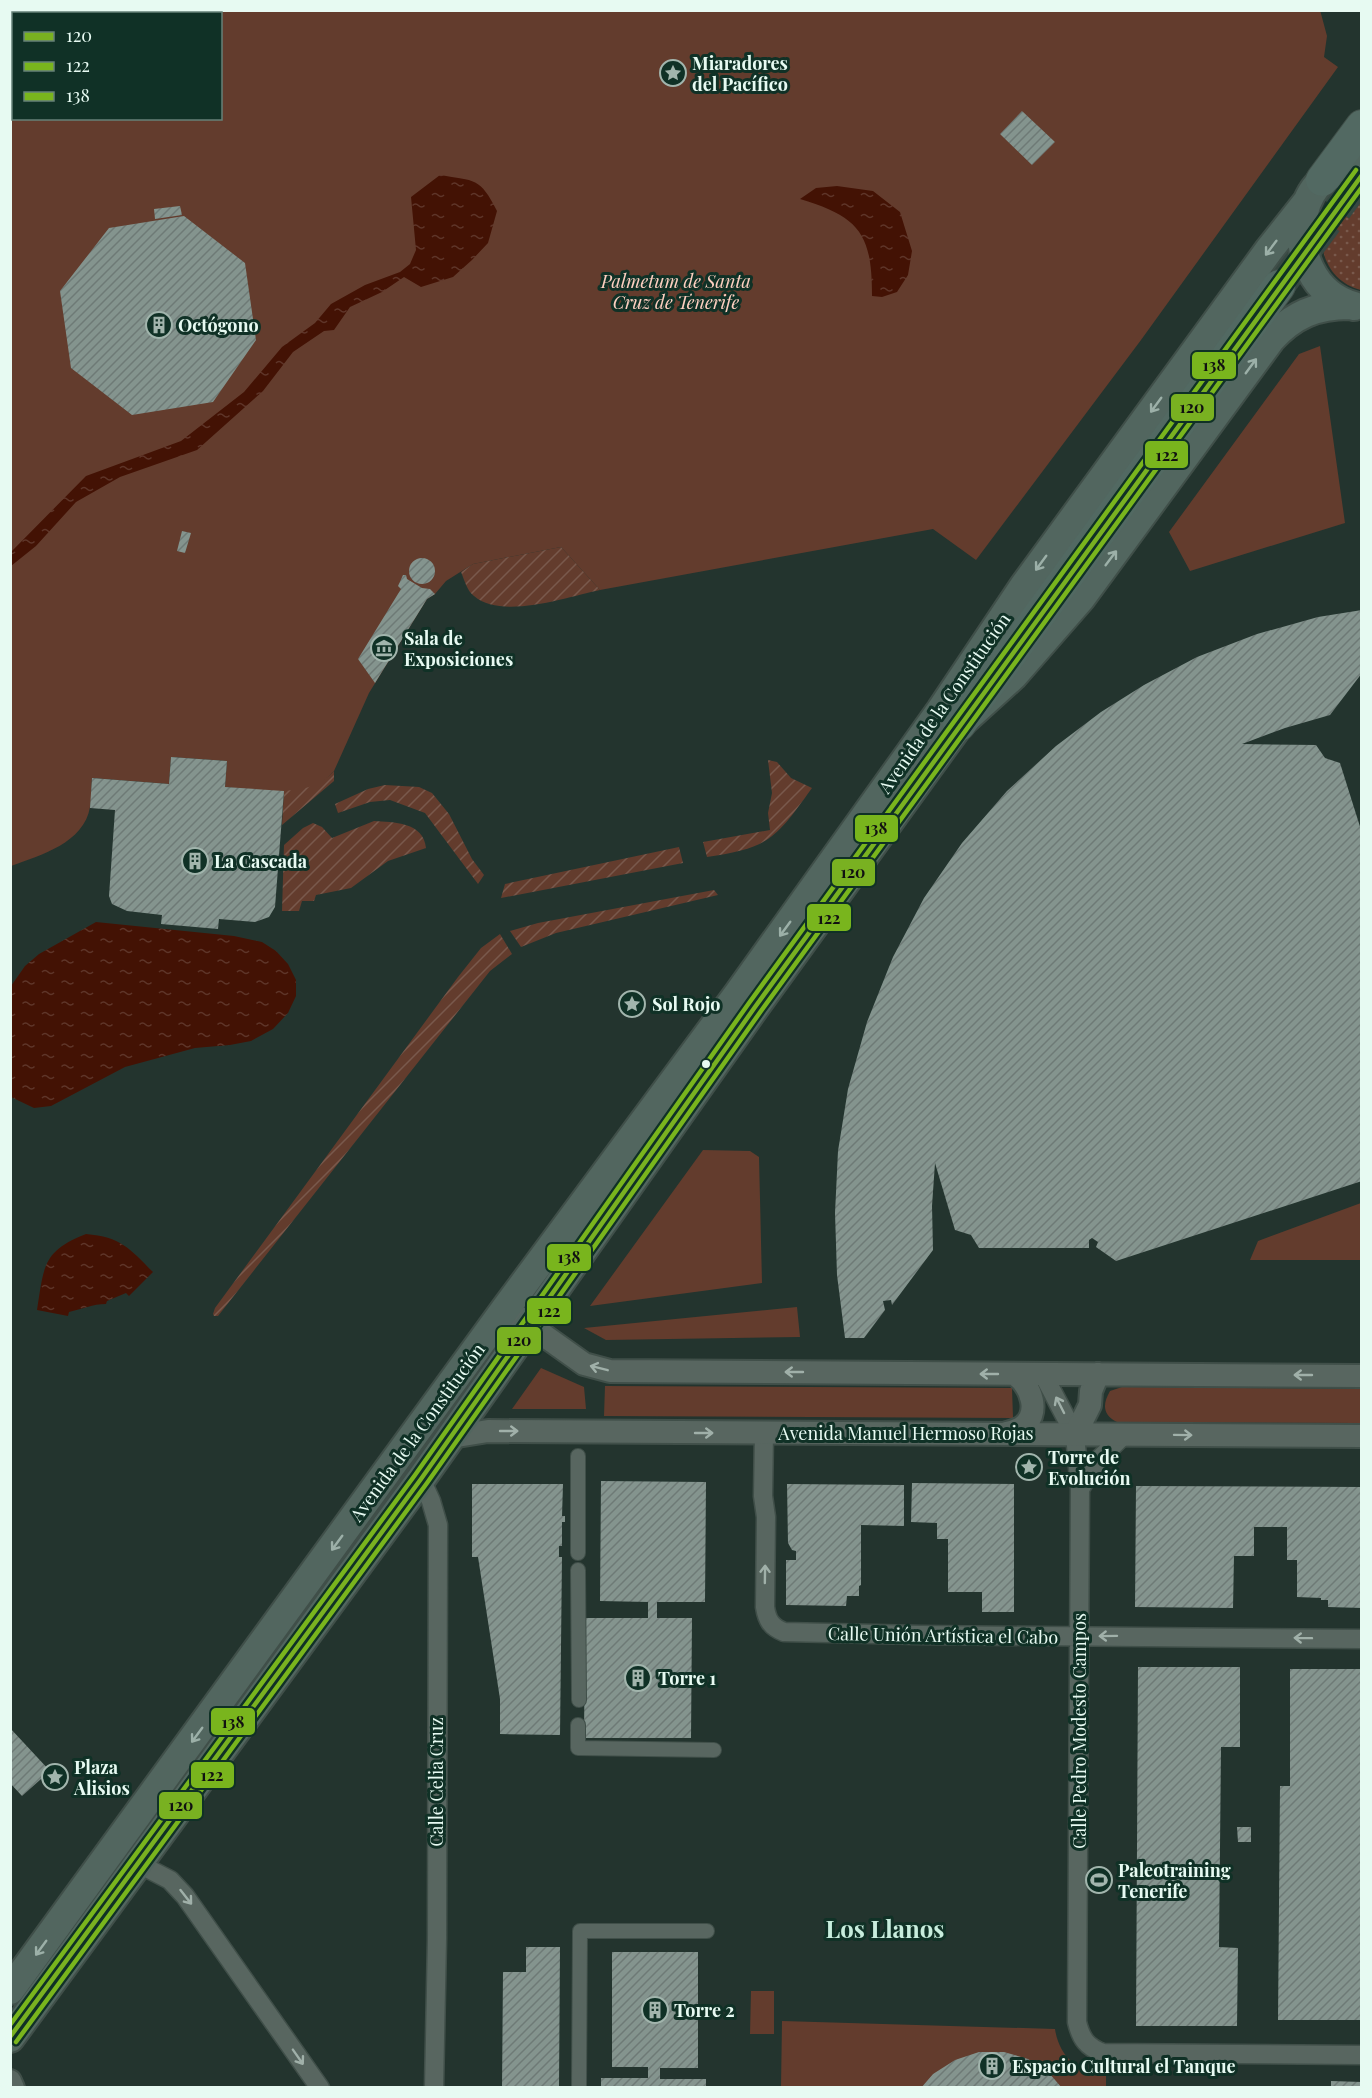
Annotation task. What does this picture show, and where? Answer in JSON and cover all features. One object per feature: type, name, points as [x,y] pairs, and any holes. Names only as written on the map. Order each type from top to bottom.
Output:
[{"type":"highway","points":[[1314,191],[1362,126]]},
{"type":"highway","name":"Avenida de la Constitución","points":[[959,725],[1279,286]]},
{"type":"main road","points":[[1355,307],[1333,296],[1312,274],[1305,260],[1301,230],[1314,191],[1346,168],[1362,164]]},
{"type":"main road","name":"Avenida de la Constitución","points":[[10,1990],[506,1308],[738,994],[941,710],[1024,586],[1255,268],[1314,191]]},
{"type":"main road","points":[[959,725],[1013,676],[1081,598],[1277,332],[1296,316],[1305,312],[1331,305],[1355,307]]},
{"type":"main road","name":"Avenida de la Constitución","points":[[10,2038],[421,1479],[959,725]]},
{"type":"street","points":[[506,1308],[584,1364],[610,1371],[1362,1376]]},
{"type":"street","points":[[1007,1433],[1022,1427],[1031,1414],[1030,1391],[1023,1380],[1015,1374]]},
{"type":"street","name":"Calle Pedro Modesto Campos","points":[[1043,1374],[1075,1436],[1080,1489],[1077,2022],[1084,2041],[1094,2050],[1103,2053],[1362,2055]]},
{"type":"street","points":[[1075,1436],[1090,1406],[1091,1391],[1098,1374]]},
{"type":"street","name":"Avenida Manuel Hermoso Rojas","points":[[451,1437],[488,1431],[1362,1436]]},
{"type":"street","name":"Calle Unión Artística el Cabo","points":[[764,1433],[765,1606],[767,1619],[776,1629],[793,1633],[1362,1639]]},
{"type":"street","points":[[1080,1489],[1097,1461],[1125,1434]]},
{"type":"street","points":[[578,1456],[578,1553]]},
{"type":"street","name":"Calle Celia Cruz","points":[[421,1479],[438,1525],[437,1939],[434,2088]]},
{"type":"street","points":[[578,1570],[579,1700]]},
{"type":"street","points":[[578,1725],[578,1748],[714,1750]]},
{"type":"street","points":[[139,1864],[170,1880],[185,1896],[320,2088]]},
{"type":"street","points":[[579,2088],[580,1931],[707,1931]]},
{"type":"street","points":[[10,2081],[13,2088]]},
{"type":"green space","name":"Palmetum de Santa Cruz de Tenerife","points":[[1320,10],[1327,36],[1324,57],[1338,67],[1141,340],[976,560],[933,529],[600,590],[561,547],[473,564],[446,581],[435,594],[427,599],[369,693],[334,771],[320,783],[311,788],[290,792],[225,787],[227,761],[171,757],[169,784],[92,778],[90,807],[79,830],[60,846],[11,866],[10,11]]},
{"type":"green space","points":[[1362,184],[1361,290],[1344,282],[1331,270],[1324,254],[1322,237],[1324,220],[1332,205],[1344,192]]},
{"type":"green space","points":[[1320,346],[1345,523],[1190,571],[1169,532],[1299,354]]},
{"type":"green space","points":[[561,547],[600,590],[535,605],[501,606],[486,603],[474,596],[461,572],[473,564]]},
{"type":"green space","points":[[768,760],[777,762],[791,778],[812,788],[789,819],[770,838],[745,849],[707,857],[703,842],[770,830],[768,813],[772,793]]},
{"type":"green space","points":[[334,771],[334,781],[282,825],[284,791],[311,786],[323,781]]},
{"type":"green space","points":[[385,785],[419,787],[432,793],[449,814],[472,859],[484,875],[478,884],[425,813],[390,800],[370,802],[338,813],[335,804],[368,789]]},
{"type":"green space","points":[[374,821],[398,823],[414,828],[424,839],[426,848],[388,861],[351,888],[316,895],[314,901],[302,901],[299,911],[282,911],[284,845],[303,828],[313,823],[322,827],[332,838]]},
{"type":"green space","points":[[679,847],[683,863],[501,898],[505,884]]},
{"type":"green space","points":[[714,890],[718,895],[556,933],[521,947],[510,931],[538,923]]},
{"type":"green space","points":[[500,934],[512,954],[490,971],[218,1316],[214,1316],[215,1308],[458,977],[481,948]]},
{"type":"green space","points":[[703,1150],[750,1151],[759,1157],[762,1283],[590,1306]]},
{"type":"green space","points":[[1361,1203],[1361,1260],[1250,1260],[1258,1241]]},
{"type":"green space","points":[[797,1307],[800,1337],[606,1340],[584,1328]]},
{"type":"green space","points":[[541,1368],[584,1387],[586,1409],[512,1409]]},
{"type":"green space","points":[[605,1386],[1012,1388],[1013,1418],[604,1416]]},
{"type":"green space","points":[[1122,1387],[1361,1389],[1361,1423],[1117,1422],[1109,1416],[1105,1405],[1110,1391]]},
{"type":"green space","points":[[751,1991],[774,1991],[774,2034],[750,2034]]},
{"type":"green space","points":[[782,2021],[1055,2029],[1061,2047],[1072,2062],[1087,2071],[1106,2074],[1106,2088],[781,2088]]},
{"type":"water","points":[[440,175],[475,182],[486,192],[497,211],[488,243],[472,260],[453,277],[421,287],[404,277],[382,292],[350,307],[334,330],[324,331],[293,352],[263,391],[197,450],[120,477],[76,502],[36,546],[11,566],[11,552],[86,476],[181,441],[244,392],[282,347],[315,323],[331,304],[365,285],[400,272],[410,264],[416,250],[411,197]]},
{"type":"water","points":[[837,186],[873,191],[900,212],[912,251],[908,275],[897,292],[882,297],[872,296],[869,257],[858,231],[837,213],[800,199],[816,188]]},
{"type":"water","points":[[96,922],[234,936],[262,942],[276,951],[288,964],[296,980],[296,996],[288,1013],[273,1029],[251,1041],[195,1048],[125,1067],[51,1106],[34,1108],[11,1097],[11,986],[25,966],[39,954]]},
{"type":"water","points":[[86,1234],[108,1238],[124,1245],[153,1272],[129,1296],[126,1293],[107,1301],[106,1304],[69,1312],[68,1316],[37,1310],[41,1282],[53,1254],[72,1240]]},
{"type":"building","points":[[1022,111],[1055,142],[1032,165],[1000,134]]},
{"type":"building","points":[[180,206],[182,215],[155,219],[154,209]]},
{"type":"building","name":"Octógono","points":[[184,216],[245,263],[256,340],[213,402],[132,415],[71,368],[60,291],[109,228]]},
{"type":"building","points":[[182,531],[191,533],[185,553],[177,551]]},
{"type":"building","points":[[422,558],[431,562],[435,571],[431,580],[422,584],[413,580],[409,571],[413,562]]},
{"type":"building","points":[[403,575],[435,594],[427,599],[375,683],[358,659],[401,589],[398,586]]},
{"type":"building","points":[[1362,610],[1362,673],[1330,715],[1242,744],[1316,745],[1325,758],[1340,763],[1362,833],[1362,1181],[1116,1261],[1096,1247],[1098,1242],[1092,1238],[1089,1240],[1089,1248],[979,1248],[971,1235],[955,1230],[935,1163],[932,1206],[933,1250],[892,1305],[891,1300],[883,1301],[885,1310],[864,1338],[845,1338],[837,1275],[835,1213],[838,1151],[848,1089],[867,1022],[893,957],[924,898],[962,843],[1007,791],[1056,746],[1101,712],[1144,685],[1197,657],[1257,634],[1318,617]]},
{"type":"building","name":"La Cascada","points":[[171,757],[227,761],[225,787],[284,791],[275,907],[269,917],[255,922],[219,919],[218,929],[161,924],[162,915],[127,911],[112,904],[109,896],[115,810],[90,808],[92,778],[169,784]]},
{"type":"building","points":[[601,1481],[706,1482],[705,1602],[657,1602],[657,1618],[692,1618],[691,1738],[584,1738],[585,1618],[648,1618],[648,1602],[600,1601]]},
{"type":"building","points":[[912,1483],[1014,1484],[1014,1612],[982,1612],[982,1592],[948,1592],[948,1539],[937,1539],[937,1523],[911,1522]]},
{"type":"building","points":[[472,1484],[563,1484],[562,1516],[565,1516],[565,1522],[562,1522],[562,1546],[559,1546],[559,1557],[562,1557],[560,1735],[500,1734],[500,1699],[478,1557],[472,1557]]},
{"type":"building","points":[[787,1484],[904,1485],[904,1526],[861,1525],[859,1596],[847,1596],[846,1606],[786,1605],[786,1560],[796,1560],[796,1551],[792,1550],[788,1543]]},
{"type":"building","points":[[1136,1486],[1362,1487],[1362,1608],[1328,1607],[1328,1600],[1297,1597],[1297,1560],[1287,1560],[1287,1527],[1254,1527],[1254,1556],[1234,1556],[1233,1608],[1135,1607]]},
{"type":"building","points":[[1138,1667],[1240,1667],[1240,1747],[1221,1747],[1219,1947],[1238,1948],[1237,2026],[1136,2026]]},
{"type":"building","points":[[1290,1669],[1362,1669],[1362,2020],[1278,2020],[1280,1786],[1290,1786]]},
{"type":"building","points":[[10,1728],[50,1771],[22,1796],[10,1783]]},
{"type":"building","points":[[1237,1827],[1251,1827],[1251,1842],[1238,1842]]},
{"type":"building","points":[[526,1947],[560,1947],[559,2088],[502,2088],[503,1972],[526,1972]]},
{"type":"building","name":"Torre 2","points":[[612,1952],[698,1952],[698,2068],[660,2068],[660,2079],[706,2079],[706,2088],[601,2088],[601,2078],[648,2078],[648,2067],[612,2067]]},
{"type":"building","name":"Espacio Cultural el Tanque","points":[[979,2052],[1004,2052],[1028,2059],[1049,2073],[1062,2088],[921,2088],[933,2074],[955,2060]]},
{"type":"building","points":[[1331,2081],[1362,2082],[1362,2088],[1331,2088]]},
{"type":"tunnel","points":[[1279,286],[1362,174]]},
{"type":"transit line","name":"138","points":[[10,2025],[415,1475],[749,1003],[1356,170]]},
{"type":"transit line","name":"120","points":[[10,2037],[421,1479],[755,1007],[1362,175]]},
{"type":"transit line","name":"122","points":[[16,2042],[427,1483],[761,1011],[1362,187]]},
{"type":"place","name":"Miaradores del Pacífico","points":[[673,73]]},
{"type":"place","name":"Octógono","points":[[159,325]]},
{"type":"place","name":"Sala de Exposiciones","points":[[384,648]]},
{"type":"place","name":"La Cascada","points":[[195,861]]},
{"type":"place","name":"Sol Rojo","points":[[632,1004]]},
{"type":"place","name":"Torre de Evolución","points":[[1029,1467]]},
{"type":"place","name":"Torre 1","points":[[638,1678]]},
{"type":"place","name":"Plaza Alisios","points":[[55,1777]]},
{"type":"place","name":"Paleotraining Tenerife","points":[[1099,1880]]},
{"type":"place","name":"Torre 2","points":[[655,2010]]},
{"type":"place","name":"Espacio Cultural el Tanque","points":[[992,2066]]},
{"type":"district","name":"Los Llanos","points":[[885,1928]]}]
